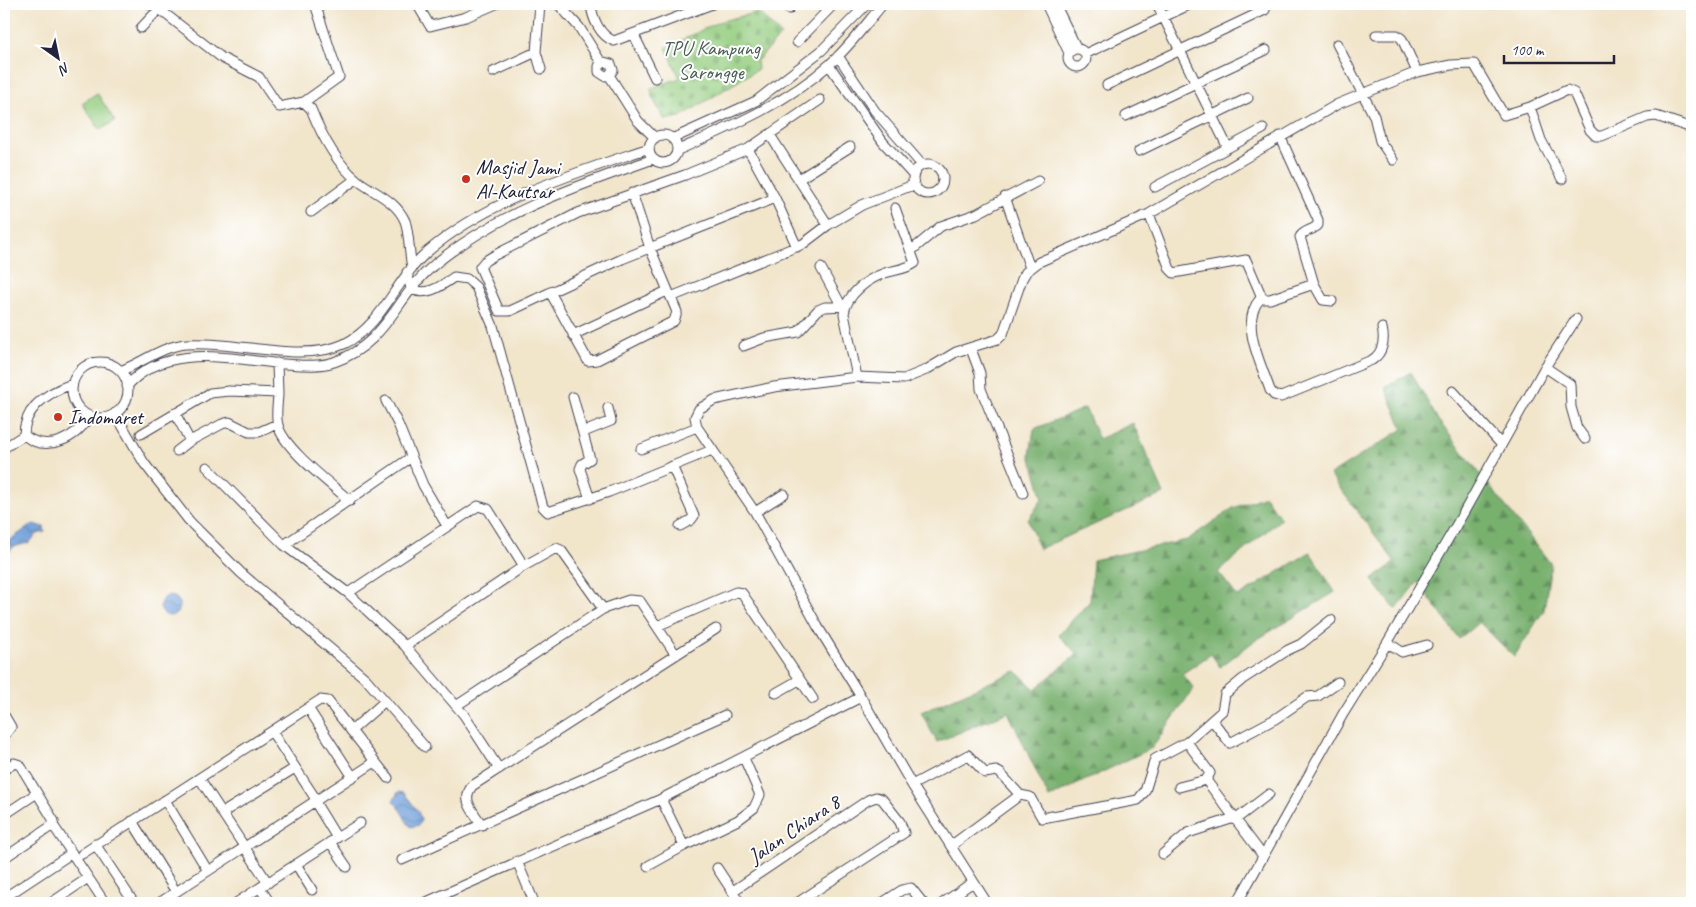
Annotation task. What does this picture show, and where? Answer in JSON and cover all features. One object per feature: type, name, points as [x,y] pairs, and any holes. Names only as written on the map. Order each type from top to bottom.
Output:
[{"type":"street","points":[[150,4],[222,58],[259,77],[279,107],[304,102],[339,77],[315,4]]},
{"type":"street","points":[[417,4],[422,9],[430,26],[466,16],[496,4]]},
{"type":"street","points":[[540,4],[536,52],[541,69]]},
{"type":"street","points":[[558,4],[579,28],[602,64],[599,66],[600,72],[604,76],[609,75],[638,121],[655,138]]},
{"type":"street","points":[[591,4],[595,20],[607,39],[614,41],[712,4]]},
{"type":"street","points":[[797,42],[834,4]]},
{"type":"street","points":[[653,159],[649,148],[652,140],[663,134],[674,138],[756,100],[820,51],[867,4]]},
{"type":"street","points":[[127,386],[147,370],[170,360],[187,357],[221,357],[319,365],[352,354],[380,333],[411,289],[436,264],[508,217],[565,190],[653,159],[664,163],[669,162],[674,158],[678,150],[762,111],[829,65],[883,4]]},
{"type":"street","points":[[1046,4],[1077,52]]},
{"type":"street","points":[[1055,4],[1077,52]]},
{"type":"street","points":[[1157,4],[1228,148]]},
{"type":"street","points":[[1077,52],[1164,17],[1191,4]]},
{"type":"street","points":[[141,28],[159,9]]},
{"type":"street","points":[[1107,85],[1265,10]]},
{"type":"street","points":[[1376,34],[1397,35],[1402,39],[1416,72]]},
{"type":"street","points":[[634,35],[655,78]]},
{"type":"street","points":[[1337,44],[1377,124],[1380,141],[1393,160]]},
{"type":"street","points":[[1126,116],[1266,50]]},
{"type":"street","points":[[494,72],[536,52]]},
{"type":"street","points":[[838,56],[875,110],[922,165]]},
{"type":"street","points":[[987,903],[952,845],[912,785],[818,627],[755,512],[698,427],[695,417],[699,409],[714,400],[774,387],[857,377],[904,379],[926,370],[956,352],[998,339],[1003,334],[1022,279],[1030,268],[1149,214],[1317,114],[1416,72],[1451,65],[1474,64],[1504,115],[1530,107],[1567,90],[1574,93],[1590,130],[1596,136],[1602,136],[1646,117],[1656,116],[1689,127]]},
{"type":"street","points":[[829,65],[865,118],[923,194],[933,194],[941,188],[943,178],[940,169],[932,164],[922,165]]},
{"type":"street","points":[[797,70],[807,81]]},
{"type":"street","points":[[1139,151],[1248,98]]},
{"type":"street","points":[[775,198],[650,248],[510,311],[499,311],[480,268],[485,261],[495,255],[578,213],[685,175],[748,149],[820,100]]},
{"type":"street","points":[[304,102],[312,109],[334,154],[356,179],[396,207],[406,222],[411,289]]},
{"type":"street","points":[[1530,107],[1541,140],[1562,179]]},
{"type":"street","points":[[865,118],[875,110]]},
{"type":"street","points":[[1155,187],[1263,129]]},
{"type":"street","points":[[770,135],[828,225]]},
{"type":"street","points":[[1280,136],[1318,220],[1318,225],[1315,228],[1302,233],[1300,237],[1314,284],[1323,300],[1332,301]]},
{"type":"street","points":[[674,138],[678,150]]},
{"type":"street","points":[[799,179],[850,147]]},
{"type":"street","points":[[120,371],[166,348],[184,344],[220,343],[314,353],[326,350],[358,336],[371,325],[409,269],[460,228],[500,206],[563,177],[649,148]]},
{"type":"street","points":[[748,149],[775,198],[797,247]]},
{"type":"street","points":[[574,335],[669,294],[797,247],[828,225],[862,205],[913,180],[922,165]]},
{"type":"street","points":[[311,212],[356,179]]},
{"type":"street","points":[[912,250],[940,226],[976,214],[1038,181]]},
{"type":"street","points":[[550,292],[588,361],[594,361],[674,321],[677,312],[650,248],[632,193]]},
{"type":"street","points":[[1005,197],[1030,268]]},
{"type":"street","points":[[743,346],[764,338],[798,332],[818,310],[825,306],[843,305],[870,281],[914,264],[916,260],[895,208]]},
{"type":"street","points":[[1149,214],[1170,269],[1174,273],[1246,260],[1261,295],[1254,306],[1250,322],[1270,390],[1274,396],[1281,397],[1377,357],[1383,344],[1382,328]]},
{"type":"street","points":[[821,268],[843,305],[857,377]]},
{"type":"street","points":[[411,289],[429,291],[457,277],[467,279],[476,287],[500,347],[543,507],[548,512],[590,499],[712,450]]},
{"type":"street","points":[[1260,299],[1270,299],[1314,284]]},
{"type":"street","points":[[1237,903],[1342,714],[1390,646],[1501,444],[1545,367],[1576,319]]},
{"type":"street","points":[[971,348],[980,372],[981,389],[1023,493]]},
{"type":"street","points":[[106,363],[120,371],[127,386],[125,402],[115,413],[102,418],[89,416],[77,407],[73,400],[72,384],[78,372],[91,364],[106,363]]},
{"type":"street","points":[[277,363],[277,424],[292,448],[350,501]]},
{"type":"street","points":[[1545,367],[1564,378],[1570,384],[1571,407],[1577,428],[1584,440]]},
{"type":"street","points":[[4,448],[24,435],[27,419],[40,401],[52,392],[72,384]]},
{"type":"street","points":[[1453,391],[1501,444]]},
{"type":"street","points":[[141,434],[210,393],[278,393]]},
{"type":"street","points":[[573,396],[590,459],[582,464],[580,469],[590,499]]},
{"type":"street","points":[[386,401],[401,431],[410,458],[431,501],[447,526]]},
{"type":"street","points":[[584,432],[610,421],[608,408]]},
{"type":"street","points":[[115,413],[144,463],[190,522],[240,573],[342,658],[385,701],[425,747]]},
{"type":"street","points":[[175,413],[190,441]]},
{"type":"street","points":[[24,435],[35,441],[46,443],[64,440],[80,430],[89,416]]},
{"type":"street","points":[[177,451],[190,441],[229,422],[249,432],[259,432],[277,424]]},
{"type":"street","points":[[641,448],[698,427]]},
{"type":"street","points":[[284,545],[410,458]]},
{"type":"street","points":[[672,466],[694,516],[691,520],[680,526]]},
{"type":"street","points":[[207,467],[284,545],[348,593],[405,646],[456,706],[499,769]]},
{"type":"street","points":[[755,512],[784,494]]},
{"type":"street","points":[[348,593],[478,506],[484,506],[524,566]]},
{"type":"street","points":[[405,646],[524,566],[556,548],[562,550],[603,609]]},
{"type":"street","points":[[657,626],[736,592],[742,593],[812,699]]},
{"type":"street","points":[[456,706],[603,609],[629,600],[640,601],[676,655]]},
{"type":"street","points":[[912,785],[968,755],[985,773],[1000,773],[1020,795],[1030,797],[1042,818],[1138,800],[1145,791],[1155,759],[1187,742],[1222,711],[1225,694],[1233,686],[1264,664],[1301,644],[1331,620]]},
{"type":"street","points":[[482,825],[466,800],[466,793],[472,786],[716,629]]},
{"type":"street","points":[[1390,646],[1402,652],[1427,645]]},
{"type":"street","points":[[776,693],[800,680]]},
{"type":"street","points":[[1212,720],[1230,744],[1275,719],[1307,697],[1318,696],[1338,682]]},
{"type":"street","points":[[424,903],[661,799],[861,697]]},
{"type":"street","points":[[7,903],[4,898],[96,844],[320,700],[328,701],[388,778]]},
{"type":"street","points":[[351,731],[385,701]]},
{"type":"street","points":[[308,708],[353,776]]},
{"type":"street","points":[[4,715],[11,727],[4,736]]},
{"type":"street","points":[[402,860],[725,715]]},
{"type":"street","points":[[272,732],[316,802],[347,867]]},
{"type":"street","points":[[1179,787],[1206,780],[1210,773],[1207,766],[1187,742]]},
{"type":"street","points":[[648,866],[738,820],[754,808],[760,795],[744,758]]},
{"type":"street","points":[[159,903],[375,762]]},
{"type":"street","points":[[4,770],[14,763],[19,764],[54,821],[53,825],[77,854],[88,878],[105,903]]},
{"type":"street","points":[[222,812],[295,768]]},
{"type":"street","points":[[200,778],[245,848],[264,885],[270,903]]},
{"type":"street","points":[[1206,780],[1262,856]]},
{"type":"street","points":[[4,815],[37,793]]},
{"type":"street","points":[[1163,854],[1188,833],[1235,819],[1269,794]]},
{"type":"street","points":[[952,845],[1020,795]]},
{"type":"street","name":"Jalan Chiara 8","points":[[733,891],[876,797],[882,799],[900,822],[904,833],[797,903]]},
{"type":"street","points":[[661,799],[684,846]]},
{"type":"street","points":[[165,800],[208,871]]},
{"type":"street","points":[[132,821],[176,892]]},
{"type":"street","points":[[236,903],[360,823]]},
{"type":"street","points":[[4,858],[53,825]]},
{"type":"street","points":[[96,844],[134,903]]},
{"type":"street","points":[[517,861],[534,902]]},
{"type":"street","points":[[296,864],[312,890]]},
{"type":"street","points":[[718,868],[740,903]]},
{"type":"street","points":[[51,903],[88,878]]},
{"type":"street","points":[[943,903],[973,882]]},
{"type":"street","points":[[882,903],[902,890],[911,888],[923,903]]},
{"type":"green space","name":"TPU Kampung Sarongge","points":[[758,12],[781,35],[757,61],[758,69],[680,117],[665,120],[652,97],[651,88],[680,78],[666,48],[718,22]]},
{"type":"green space","points":[[97,93],[115,121],[100,130],[82,103]]},
{"type":"green space","points":[[1411,372],[1438,420],[1551,564],[1544,610],[1514,657],[1479,622],[1459,639],[1418,582],[1396,610],[1372,580],[1395,562],[1330,475],[1403,429],[1385,387]]},
{"type":"green space","points":[[1085,408],[1099,439],[1133,423],[1164,494],[1039,549],[1028,520],[1043,498],[1030,455],[1034,429]]},
{"type":"green space","points":[[1265,496],[1281,519],[1218,572],[1238,597],[1310,552],[1335,592],[1253,642],[1220,667],[1211,654],[1182,674],[1194,688],[1152,748],[1049,798],[1008,712],[937,742],[921,712],[1016,671],[1035,689],[1077,654],[1058,635],[1090,601],[1093,560],[1187,540],[1233,508]]},
{"type":"water","points":[[33,524],[44,527],[45,532],[37,534],[29,543],[13,547],[4,556],[4,544]]},
{"type":"water","points":[[170,596],[177,599],[180,606],[177,613],[170,616],[163,613],[160,606],[163,599]]},
{"type":"water","points":[[398,792],[404,793],[418,811],[421,820],[419,825],[411,827],[393,801]]},
{"type":"place","name":"Masjid Jami Al-Kautsar","points":[[466,179]]},
{"type":"place","name":"Indomaret","points":[[58,417]]}]
